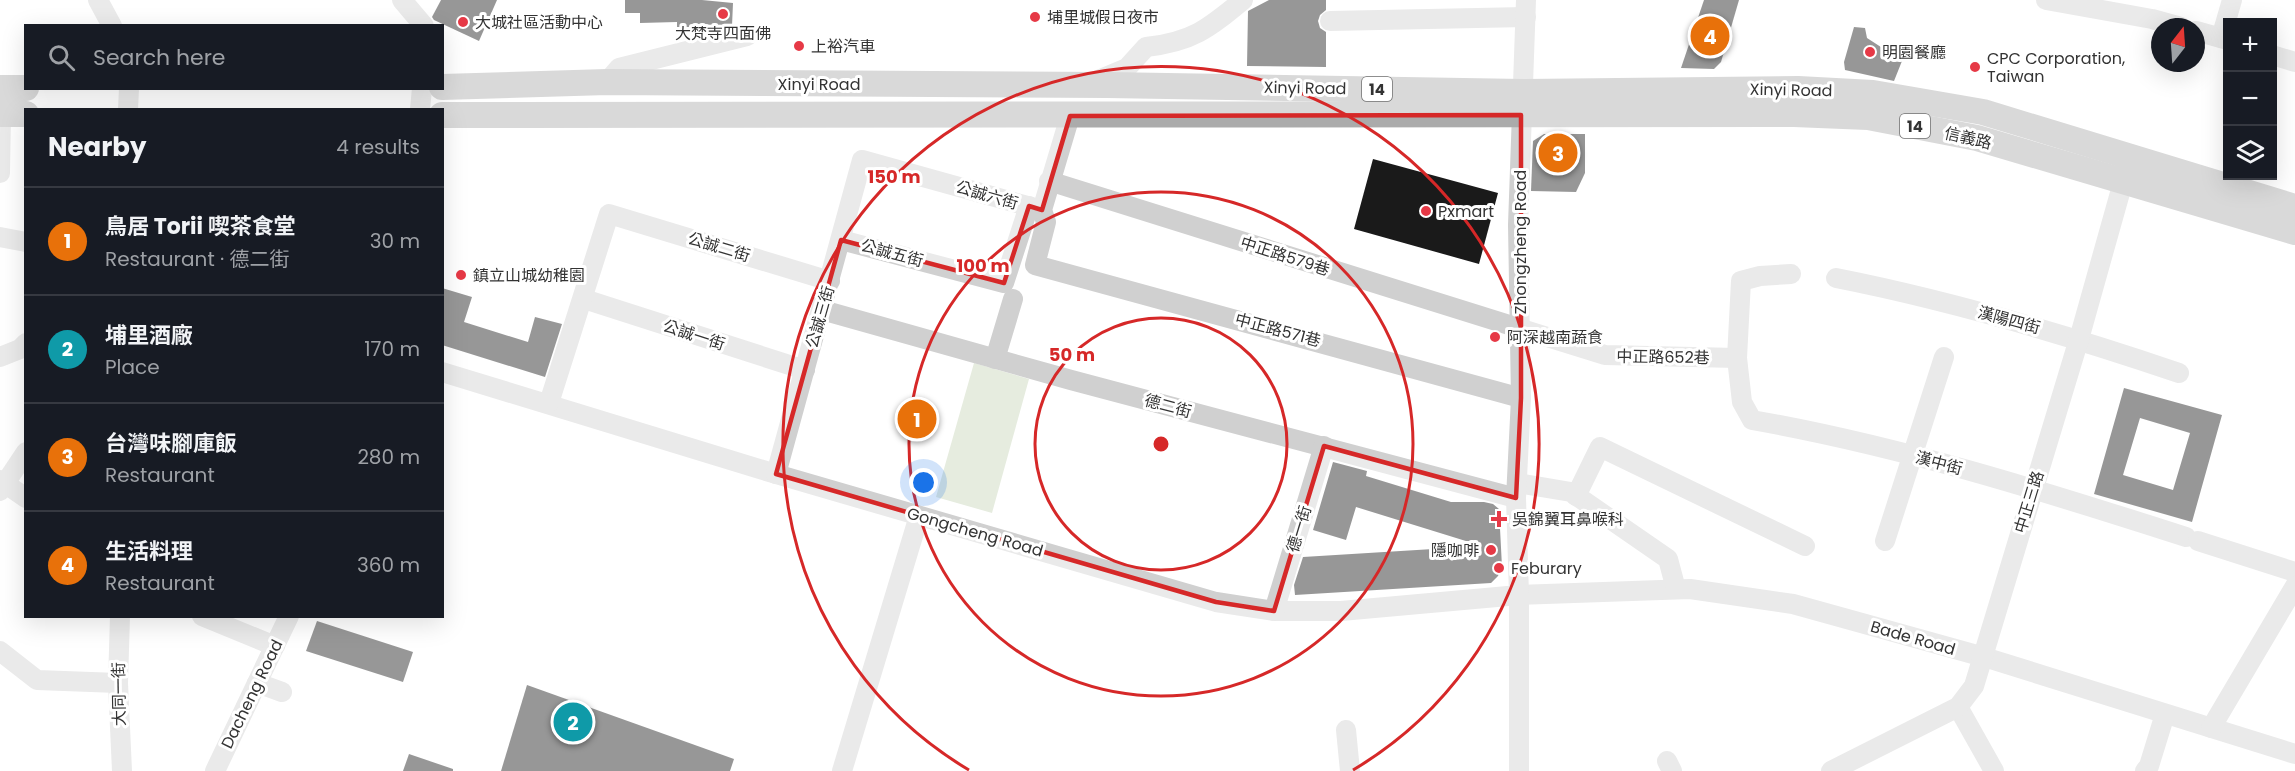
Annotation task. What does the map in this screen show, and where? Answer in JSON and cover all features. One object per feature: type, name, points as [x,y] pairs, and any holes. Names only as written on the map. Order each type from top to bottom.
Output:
[{"type":"main road","name":"Xinyi Road","points":[[444,87],[608,82],[1086,85],[1522,103]]},
{"type":"main road","points":[[974,115],[975,85]]},
{"type":"main road","points":[[0,88],[24,88]]},
{"type":"main road","name":"Xinyi Road","points":[[444,115],[1070,116],[1522,103],[1798,89],[1874,93],[1983,112],[2295,207]]},
{"type":"main road","name":"信義路","points":[[1522,103],[1868,117],[1977,138],[2295,232]]},
{"type":"street","points":[[98,0],[111,24]]},
{"type":"street","points":[[402,0],[422,24]]},
{"type":"street","points":[[1086,85],[1127,68],[1146,47],[1171,45],[1206,30],[1243,0]]},
{"type":"street","points":[[2046,0],[2128,7],[2157,18]]},
{"type":"street","points":[[2228,18],[2232,0]]},
{"type":"street","points":[[1330,21],[1526,8]]},
{"type":"street","name":"Zhongzheng Road","points":[[1519,771],[1519,595],[1516,491],[1521,398],[1521,330],[1518,225],[1526,8]]},
{"type":"street","points":[[2205,34],[2223,39]]},
{"type":"street","points":[[608,82],[619,68],[747,36]]},
{"type":"street","points":[[2277,57],[2295,62]]},
{"type":"street","points":[[128,108],[129,90]]},
{"type":"street","points":[[420,108],[422,90]]},
{"type":"street","points":[[0,173],[9,114]]},
{"type":"street","points":[[1035,208],[1049,181],[1070,116]]},
{"type":"street","name":"中正三路","points":[[1831,771],[1958,707],[1974,686],[2079,339],[2130,156]]},
{"type":"street","name":"公誠六街","points":[[862,160],[1035,208]]},
{"type":"street","name":"公誠三街","points":[[776,474],[862,160]]},
{"type":"street","name":"中正路579巷","points":[[1049,181],[1521,330]]},
{"type":"street","name":"公誠五街","points":[[841,240],[1004,283],[1035,208]]},
{"type":"street","name":"中正路571巷","points":[[1035,208],[1046,222],[1035,265],[1521,398]]},
{"type":"street","name":"公誠二街","points":[[584,299],[609,214],[830,281]]},
{"type":"street","points":[[0,237],[24,242]]},
{"type":"street","points":[[1737,358],[1741,281],[1760,276],[1791,274]]},
{"type":"street","name":"漢陽四街","points":[[1836,278],[1909,292],[2079,339],[2179,373]]},
{"type":"street","points":[[549,404],[584,299]]},
{"type":"street","name":"公誠一街","points":[[584,299],[805,370]]},
{"type":"street","points":[[995,359],[1013,299]]},
{"type":"street","name":"德二街","points":[[822,310],[995,359],[1324,446],[1516,491],[1571,492],[1576,495]]},
{"type":"street","name":"中正路652巷","points":[[1521,330],[1605,356],[1737,358]]},
{"type":"street","points":[[0,357],[24,345]]},
{"type":"street","points":[[1885,541],[1944,357]]},
{"type":"street","name":"漢中街","points":[[1737,358],[1742,402],[1752,420],[1819,432],[2033,488],[2295,572]]},
{"type":"street","name":"Gongcheng Road","points":[[444,373],[776,474],[1216,602],[1274,611],[1341,611],[1519,595]]},
{"type":"street","name":"德一街","points":[[1274,611],[1324,446]]},
{"type":"street","points":[[1676,589],[1668,559],[1576,495],[1600,447],[1805,546]]},
{"type":"street","points":[[24,455],[2,485],[24,497]]},
{"type":"street","points":[[842,771],[919,516]]},
{"type":"street","points":[[2211,728],[2295,586]]},
{"type":"street","name":"Bade Road","points":[[1519,595],[1690,589],[1793,604],[1984,657],[2295,754]]},
{"type":"street","name":"大同一街","points":[[120,618],[118,683],[122,771]]},
{"type":"street","points":[[207,618],[274,646]]},
{"type":"street","name":"Dacheng Road","points":[[215,771],[288,618]]},
{"type":"street","points":[[0,651],[37,680],[118,683]]},
{"type":"street","points":[[257,683],[282,692]]},
{"type":"street","points":[[1958,707],[1994,771]]},
{"type":"street","points":[[2145,771],[2149,766],[2165,714]]},
{"type":"street","points":[[1346,730],[1350,771]]},
{"type":"highlighted area","points":[[1521,115],[1521,398],[1516,498],[1324,446],[1274,611],[1216,602],[776,474],[841,240],[1004,283],[1029,206],[1042,210],[1070,116]]},
{"type":"shaded area","points":[[974,363],[1029,379],[992,513],[936,497]]},
{"type":"building","name":"大城社區活動中心","points":[[441,0],[497,0],[479,41],[432,17]]},
{"type":"building","points":[[625,0],[702,0],[733,3],[732,26],[677,27],[677,22],[640,23],[640,13],[625,13]]},
{"type":"building","points":[[1269,0],[1326,0],[1326,10],[1320,15],[1318,21],[1320,28],[1326,32],[1326,67],[1247,66],[1248,11]]},
{"type":"building","points":[[1704,0],[1739,0],[1721,62],[1714,69],[1681,68]]},
{"type":"building","name":"明園餐廳","points":[[1854,27],[1865,28],[1867,38],[1884,49],[1904,56],[1894,81],[1845,70],[1844,62]]},
{"type":"building","points":[[1544,134],[1585,134],[1585,173],[1576,192],[1531,191],[1533,141]]},
{"type":"building","name":"Pxmart","points":[[1373,159],[1498,193],[1479,264],[1354,229]]},
{"type":"building","points":[[444,289],[472,297],[464,322],[528,342],[535,317],[562,324],[545,377],[444,346]]},
{"type":"building","points":[[2124,388],[2222,415],[2192,522],[2094,494]],"holes":[[[2140,418],[2190,433],[2173,490],[2123,475]]]},
{"type":"building","points":[[1333,462],[1367,471],[1366,476],[1451,502],[1493,504],[1499,509],[1502,567],[1498,576],[1491,583],[1295,595],[1294,585],[1303,557],[1482,546],[1356,507],[1346,540],[1313,530]]},
{"type":"building","points":[[317,621],[413,652],[403,682],[306,651]]},
{"type":"building","points":[[527,685],[734,759],[730,771],[501,771]]},
{"type":"building","points":[[409,754],[453,769],[453,771],[403,771]]},
{"type":"place","name":"大梵寺四面佛","points":[[723,14]]},
{"type":"place","name":"埔里城假日夜市","points":[[1035,17]]},
{"type":"place","name":"大城社區活動中心","points":[[463,22]]},
{"type":"place","name":"生活料理","points":[[1710,36]]},
{"type":"place","name":"上裕汽車","points":[[799,46]]},
{"type":"place","name":"明園餐廳","points":[[1870,52]]},
{"type":"place","name":"CPC Corporation, Taiwan","points":[[1975,67]]},
{"type":"place","name":"台灣味腳庫飯","points":[[1558,153]]},
{"type":"place","name":"Pxmart","points":[[1426,211]]},
{"type":"place","name":"鎮立山城幼稚園","points":[[461,275]]},
{"type":"place","name":"阿深越南蔬食","points":[[1495,337]]},
{"type":"place","name":"鳥居 Torii 喫茶食堂","points":[[917,419]]},
{"type":"place","name":"吳錦翼耳鼻喉科","points":[[1499,519]]},
{"type":"place","name":"隱咖啡","points":[[1491,550]]},
{"type":"place","name":"Feburary","points":[[1499,568]]},
{"type":"place","name":"埔里酒廠","points":[[573,722]]}]
